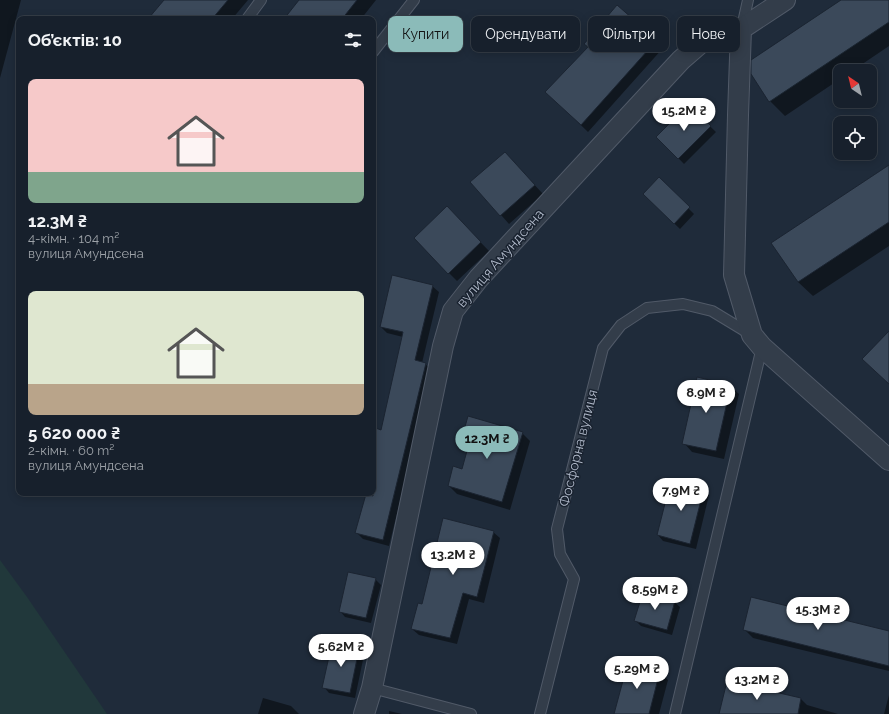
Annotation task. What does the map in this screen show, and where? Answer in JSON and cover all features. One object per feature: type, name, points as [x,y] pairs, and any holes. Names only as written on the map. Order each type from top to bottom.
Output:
[{"type":"street","points":[[757,341],[734,275],[741,29],[785,0]]},
{"type":"street","name":"вулиця Амундсена","points":[[364,714],[372,688],[443,346],[454,311],[478,278],[681,60],[711,34],[741,29]]},
{"type":"street","name":"Фосфорна вулиця","points":[[757,341],[889,460]]},
{"type":"lane","points":[[249,16],[261,0]]},
{"type":"lane","points":[[376,48],[414,0]]},
{"type":"lane","points":[[741,29],[748,0]]},
{"type":"lane","name":"Фосфорна вулиця","points":[[540,714],[574,579],[560,554],[557,529],[603,348],[621,325],[647,308],[683,304],[712,310],[757,341]]},
{"type":"lane","points":[[675,714],[757,341]]},
{"type":"lane","points":[[372,688],[471,714]]},
{"type":"green space","points":[[0,560],[27,597],[107,714],[0,714]]},
{"type":"building","points":[[164,0],[228,0],[215,16],[151,16]]},
{"type":"building","points":[[299,0],[357,0],[344,16],[286,16]]},
{"type":"building","points":[[841,0],[889,0],[889,22],[769,102],[751,74],[751,60]]},
{"type":"building","points":[[617,5],[630,16],[608,16]]},
{"type":"building","points":[[588,39],[588,47],[584,44]]},
{"type":"building","points":[[588,47],[588,52],[646,52],[581,125],[545,92]]},
{"type":"building","points":[[689,104],[711,126],[678,159],[656,137]]},
{"type":"building","points":[[505,152],[535,185],[500,216],[470,182]]},
{"type":"building","points":[[889,165],[889,222],[798,282],[771,243]]},
{"type":"building","points":[[659,177],[690,207],[674,224],[643,194]]},
{"type":"building","points":[[447,206],[481,242],[448,274],[414,238]]},
{"type":"building","points":[[392,275],[433,285],[415,360],[426,363],[383,540],[355,533],[365,496],[376,496],[376,428],[381,430],[403,332],[380,327]]},
{"type":"building","points":[[889,331],[889,384],[862,359]]},
{"type":"building","points":[[697,377],[731,385],[716,451],[682,444]]},
{"type":"building","points":[[468,416],[523,432],[502,502],[448,486],[453,466],[462,469],[471,436],[463,434]]},
{"type":"building","points":[[671,480],[704,488],[690,544],[657,535]]},
{"type":"building","points":[[443,518],[494,531],[477,597],[463,593],[450,638],[411,629],[418,603],[422,604]]},
{"type":"building","points":[[348,572],[376,578],[366,618],[339,612]]},
{"type":"building","points":[[643,592],[675,601],[667,630],[634,621]]},
{"type":"building","points":[[751,597],[889,631],[889,666],[743,630]]},
{"type":"building","points":[[332,643],[359,649],[350,693],[322,688]]},
{"type":"building","points":[[628,662],[660,671],[649,714],[614,714]]},
{"type":"building","points":[[727,681],[801,698],[798,714],[719,714]]}]
